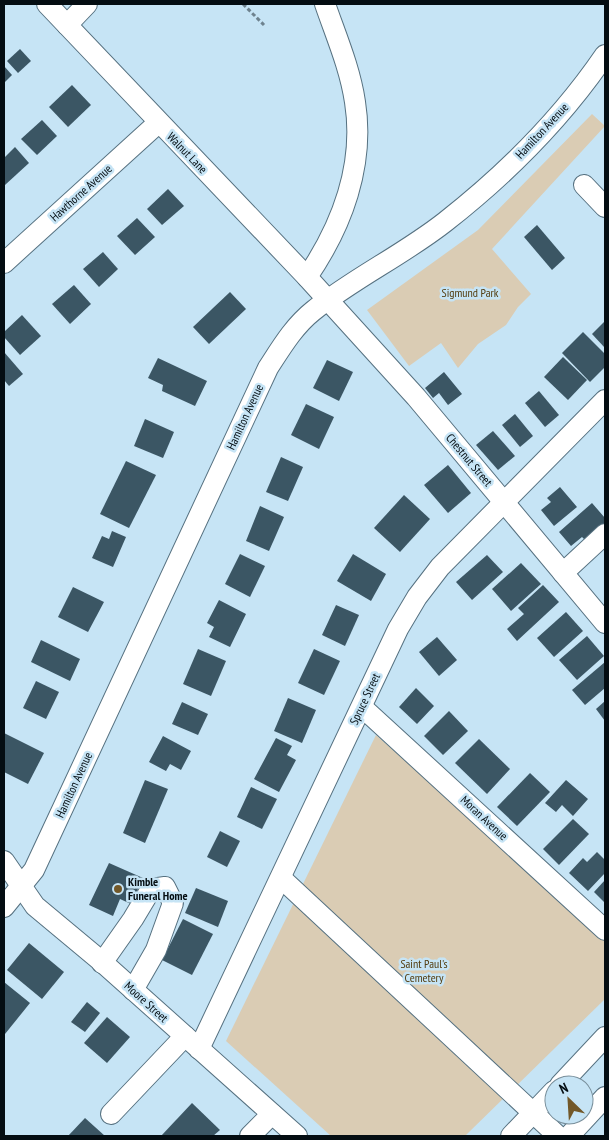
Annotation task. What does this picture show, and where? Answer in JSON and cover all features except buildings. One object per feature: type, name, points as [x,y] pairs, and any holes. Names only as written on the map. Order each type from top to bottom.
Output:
[{"type":"street","name":"Walnut Lane","points":[[47,4],[328,301]]},
{"type":"street","points":[[67,26],[87,4]]},
{"type":"street","points":[[307,277],[327,248],[340,220],[349,193],[357,128],[355,103],[347,68],[325,4]]},
{"type":"street","name":"Hamilton Avenue","points":[[4,907],[34,870],[268,368],[298,326],[312,312],[444,223],[521,155],[589,79],[605,55]]},
{"type":"street","name":"Hawthorne Avenue","points":[[4,263],[158,123]]},
{"type":"street","points":[[584,185],[605,207]]},
{"type":"street","name":"Chestnut Street","points":[[328,301],[416,397],[605,623]]},
{"type":"street","name":"Spruce Street","points":[[111,1114],[192,1042],[280,878],[398,629],[417,597],[440,567],[605,400]]},
{"type":"street","points":[[563,573],[605,534]]},
{"type":"street","name":"Moran Avenue","points":[[362,707],[605,930]]},
{"type":"street","name":"Moore Street","points":[[4,861],[35,906],[102,962],[297,1136]]},
{"type":"street","points":[[280,878],[558,1136]]},
{"type":"street","points":[[102,962],[133,920],[151,888],[165,886],[173,903],[156,950],[133,990]]},
{"type":"street","points":[[569,1075],[605,1037]]},
{"type":"street","points":[[569,1136],[605,1097]]},
{"type":"street","points":[[511,1136],[544,1102]]},
{"type":"street","points":[[250,1136],[272,1114]]},
{"type":"path","points":[[244,4],[264,25]]},
{"type":"green space","name":"Sigmund Park","points":[[592,114],[605,126],[492,249],[531,294],[518,307],[506,325],[478,344],[458,368],[441,343],[409,366],[367,310],[478,230]]},
{"type":"green space","name":"Saint Paul's Cemetery","points":[[376,735],[605,934],[605,999],[465,1136],[331,1136],[226,1041]]},
{"type":"place","name":"Kimble Funeral Home","points":[[118,889]]}]
